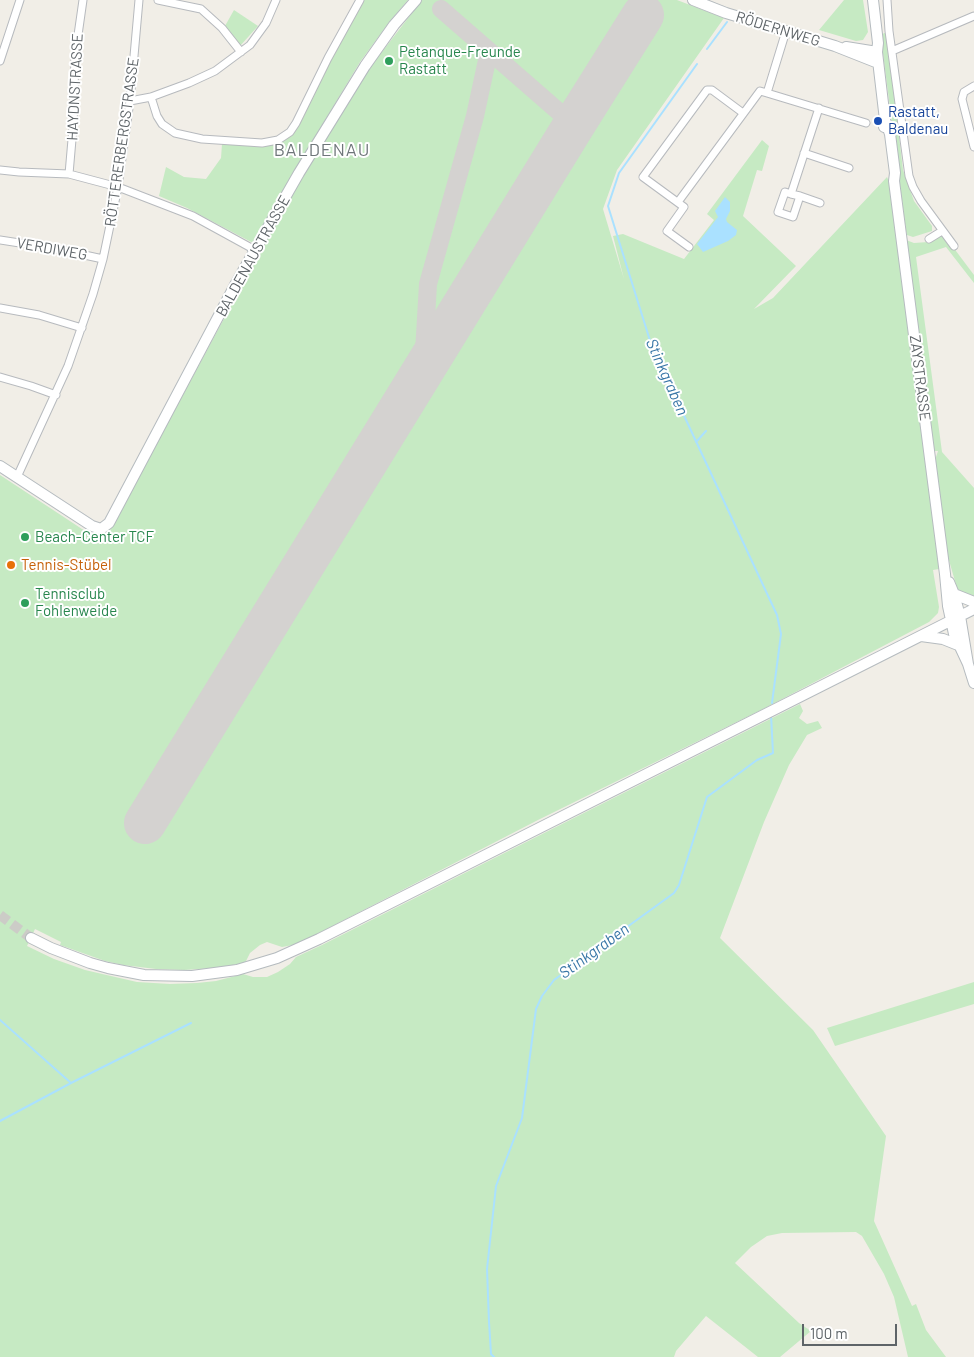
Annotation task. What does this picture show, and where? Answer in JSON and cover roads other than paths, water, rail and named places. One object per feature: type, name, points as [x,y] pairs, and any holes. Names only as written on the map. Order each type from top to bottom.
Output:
[{"type":"street","points":[[0,61],[20,0]]},
{"type":"street","name":"HAYDNSTRASSE","points":[[69,174],[73,128],[75,56],[83,0]]},
{"type":"street","name":"RÖTTERERBERGSTRASSE","points":[[17,477],[56,396],[82,328],[103,259],[118,187],[130,101],[139,0]]},
{"type":"street","points":[[158,0],[201,9],[222,28],[241,52]]},
{"type":"street","points":[[201,9],[203,0]]},
{"type":"street","points":[[130,101],[189,83],[215,71],[241,52],[258,35],[276,0]]},
{"type":"street","points":[[151,96],[157,116],[162,124],[175,133],[202,138],[262,144],[278,140],[290,132],[296,123],[328,58],[360,0]]},
{"type":"street","name":"BALDENAUSTRASSE","points":[[17,477],[92,526],[101,529],[109,523],[255,250],[299,173],[365,66],[394,25],[416,0]]},
{"type":"street","name":"RÖDERNWEG","points":[[693,0],[726,13],[835,46],[878,63]]},
{"type":"street","name":"ZAYSTRASSE","points":[[868,0],[877,52]]},
{"type":"street","name":"ZAYSTRASSE","points":[[873,0],[885,120],[884,135],[894,181],[946,574],[946,596],[955,618]]},
{"type":"street","points":[[887,0],[909,176],[921,201],[954,246]]},
{"type":"street","points":[[892,51],[974,16]]},
{"type":"street","points":[[767,93],[786,31]]},
{"type":"street","name":"RÖDERNWEG","points":[[835,46],[877,52]]},
{"type":"street","points":[[974,86],[964,92],[962,98],[974,147]]},
{"type":"street","points":[[689,247],[667,232],[684,207],[643,177],[707,90],[712,90],[743,113]]},
{"type":"street","points":[[678,202],[760,92],[866,123]]},
{"type":"street","points":[[791,194],[819,108]]},
{"type":"street","points":[[804,153],[849,168]]},
{"type":"street","points":[[0,170],[69,174],[118,187],[193,216],[255,250]]},
{"type":"street","points":[[800,196],[793,217],[778,212],[785,192],[800,196],[820,203]]},
{"type":"street","points":[[929,239],[942,231]]},
{"type":"street","name":"VERDIWEG","points":[[0,240],[52,248],[103,259]]},
{"type":"street","points":[[0,308],[39,315],[82,328]]},
{"type":"street","points":[[0,376],[56,396]]},
{"type":"street","points":[[0,466],[17,477]]},
{"type":"street","name":"ZAYSTRASSE","points":[[946,574],[954,594],[955,618]]},
{"type":"street","points":[[954,594],[974,602]]},
{"type":"street","points":[[31,938],[90,963],[144,975],[200,975],[236,970],[277,958],[319,939],[974,609]]},
{"type":"street","points":[[955,618],[958,645],[968,664]]},
{"type":"street","points":[[955,618],[974,683]]},
{"type":"street","points":[[920,636],[943,639],[958,645]]},
{"type":"water","points":[[725,197],[730,202],[730,211],[726,219],[737,230],[736,235],[728,241],[703,252],[697,244],[718,217],[715,211]]},
{"type":"waterway","name":"Stinkgraben","points":[[707,49],[727,22]]},
{"type":"waterway","name":"Stinkgraben","points":[[697,64],[619,173],[608,206],[652,347],[777,615],[781,634],[772,703]]},
{"type":"waterway","points":[[696,442],[706,431]]},
{"type":"waterway","name":"Stinkgraben","points":[[494,1357],[491,1354],[487,1269],[496,1186],[522,1118],[536,1009],[542,996],[554,980],[674,893],[679,885],[707,797],[757,760],[773,753],[771,715]]},
{"type":"waterway","points":[[0,1020],[71,1083]]},
{"type":"waterway","points":[[0,1121],[191,1023]]},
{"type":"tunnel","points":[[0,915],[31,938]]},
{"type":"place","name":"Petanque-Freunde Rastatt","points":[[389,61]]},
{"type":"place","name":"Rastatt, Baldenau","points":[[878,121]]},
{"type":"place","name":"Beach-Center TCF","points":[[25,537]]},
{"type":"place","name":"Tennis-Stübel","points":[[11,565]]},
{"type":"place","name":"Tennisclub Fohlenweide","points":[[25,603]]},
{"type":"district","name":"BALDENAU","points":[[322,150]]}]
